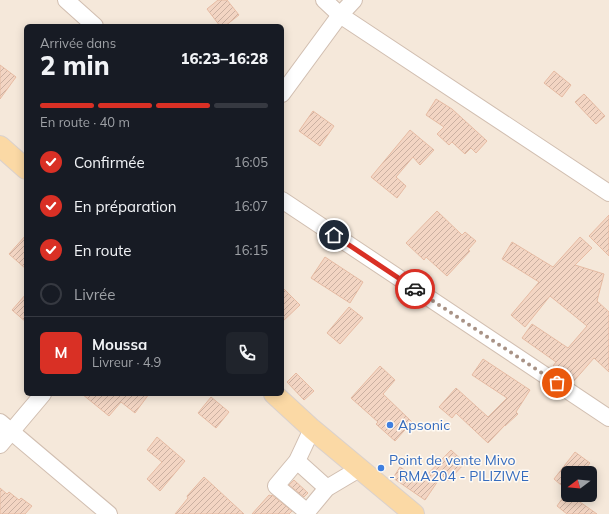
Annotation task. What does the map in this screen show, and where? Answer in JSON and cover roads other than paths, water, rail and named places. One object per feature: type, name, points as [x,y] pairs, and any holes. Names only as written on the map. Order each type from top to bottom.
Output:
[{"type":"main road","points":[[0,146],[24,167]]},
{"type":"main road","points":[[276,396],[312,429],[414,514]]},
{"type":"street","points":[[66,0],[93,24]]},
{"type":"street","points":[[324,0],[340,15],[609,193]]},
{"type":"street","points":[[284,91],[340,15],[354,0]]},
{"type":"street","points":[[284,201],[609,418]]},
{"type":"street","points":[[0,445],[6,427],[41,396]]},
{"type":"street","points":[[6,427],[110,514]]},
{"type":"street","points":[[312,429],[297,461],[276,486],[298,510],[307,512],[327,488],[359,469]]},
{"type":"street","points":[[297,461],[327,488]]},
{"type":"place","name":"Apsonic","points":[[390,425]]},
{"type":"place","name":"Point de vente Mivo - RMA204 - PILIZIWE","points":[[381,468]]}]
